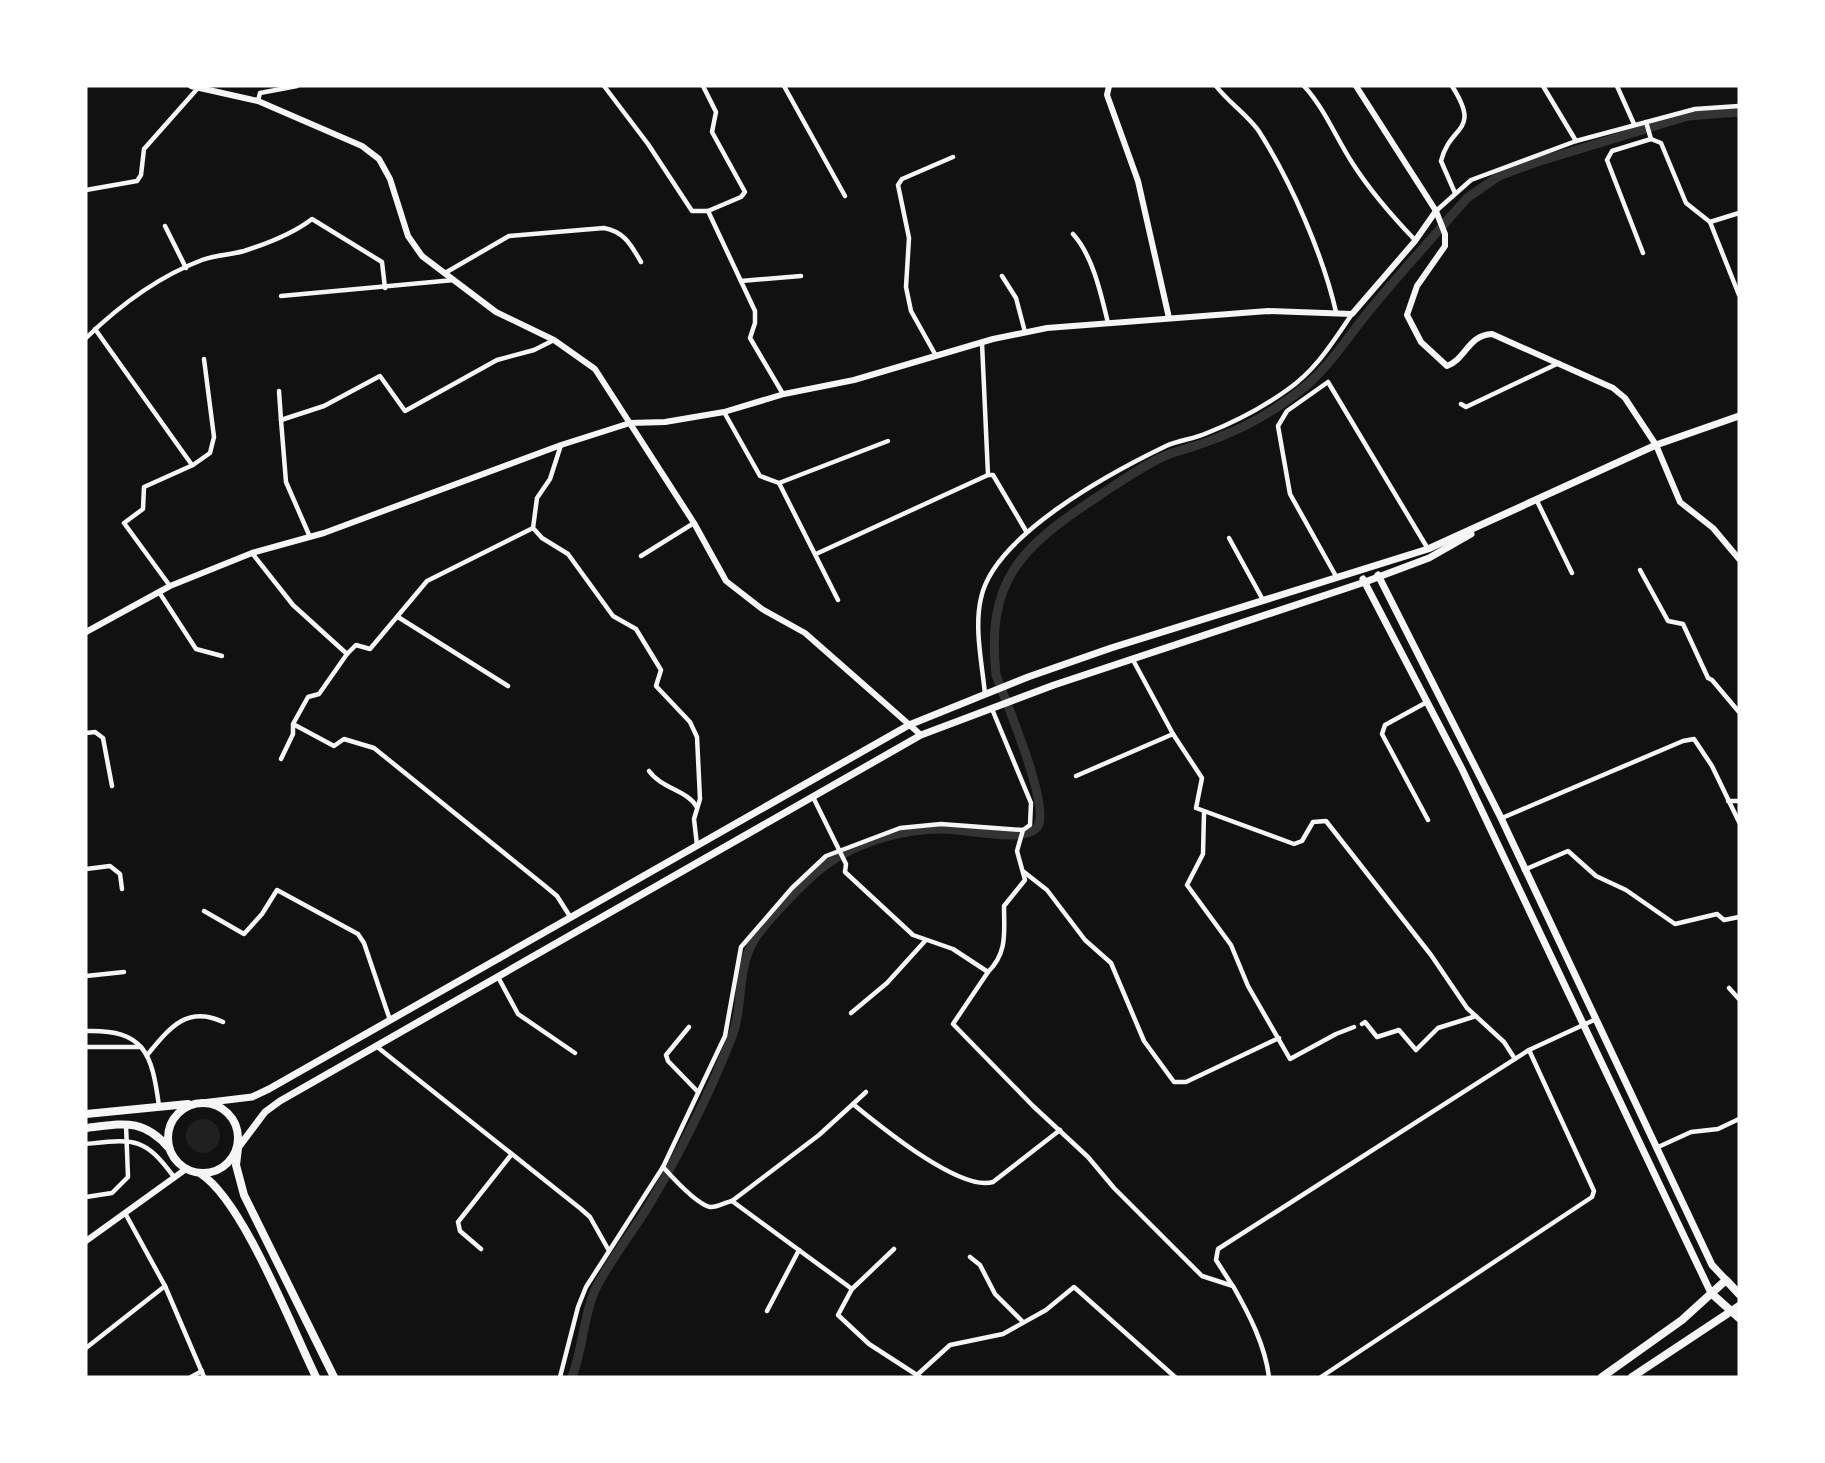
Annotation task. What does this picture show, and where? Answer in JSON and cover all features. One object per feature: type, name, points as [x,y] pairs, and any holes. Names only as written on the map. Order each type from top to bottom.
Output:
[{"type":"main road","points":[[86,1114],[252,1097],[909,724],[985,693],[1161,631],[1374,568],[1428,549],[1656,445],[1739,416]]},
{"type":"main road","points":[[201,1174],[224,1167],[264,1112],[374,1044],[921,735],[1132,659],[1379,577],[1429,558],[1498,519]]},
{"type":"main road","points":[[1374,568],[1501,818],[1594,1020],[1712,1265],[1739,1294]]},
{"type":"main road","points":[[1360,572],[1427,702],[1711,1293],[1739,1318]]},
{"type":"main road","points":[[169,1148],[168,1138],[174,1118],[191,1105],[202,1103],[223,1109],[231,1116],[237,1126],[236,1165],[244,1195],[334,1377]]},
{"type":"main road","points":[[86,1128],[126,1124],[144,1127],[169,1148],[186,1169],[214,1182],[236,1212],[316,1377]]},
{"type":"main road","points":[[1602,1377],[1682,1320],[1726,1280]]},
{"type":"main road","points":[[1632,1377],[1702,1328],[1739,1306]]},
{"type":"street","points":[[257,86],[260,93],[258,101]]},
{"type":"street","points":[[260,93],[297,86]]},
{"type":"street","points":[[604,86],[648,144],[692,211],[708,211],[741,197],[745,192],[712,132],[715,109],[703,86]]},
{"type":"street","points":[[784,86],[845,196]]},
{"type":"street","points":[[1109,86],[1107,95],[1138,181],[1169,317]]},
{"type":"street","points":[[1216,86],[1258,130],[1328,276],[1336,312]]},
{"type":"street","points":[[1304,86],[1322,106],[1333,131],[1374,194],[1415,241]]},
{"type":"street","points":[[1356,86],[1437,214],[1444,233],[1445,246],[1417,286],[1407,315],[1421,342],[1447,366],[1453,364],[1475,338],[1487,334],[1613,388],[1631,407],[1656,445],[1680,502],[1713,528],[1739,559]]},
{"type":"street","points":[[1452,86],[1464,105],[1465,120],[1441,161],[1455,193]]},
{"type":"street","points":[[1543,86],[1576,141]]},
{"type":"street","points":[[1617,86],[1634,124]]},
{"type":"street","points":[[86,190],[137,181],[141,175],[144,149],[194,87],[258,101],[362,146],[379,159],[390,180],[408,236],[422,256],[496,312],[554,340],[595,369],[694,523],[726,581],[805,633],[921,735]]},
{"type":"street","points":[[985,693],[980,599],[993,571],[1026,531],[1125,468],[1169,445],[1204,435],[1242,417],[1287,390],[1316,367],[1352,314],[1455,193],[1471,180],[1576,141],[1634,124],[1695,109],[1739,106]]},
{"type":"street","points":[[1646,122],[1651,139]]},
{"type":"street","points":[[1643,253],[1607,160],[1612,151],[1651,139],[1661,143],[1686,203],[1710,222],[1739,295]]},
{"type":"street","points":[[935,354],[911,310],[906,288],[909,238],[898,185],[902,179],[953,157]]},
{"type":"street","points":[[708,211],[756,317],[750,338],[784,394]]},
{"type":"street","points":[[1710,222],[1739,213]]},
{"type":"street","points":[[86,338],[140,292],[210,257],[244,251],[302,227],[312,219],[382,262],[385,288]]},
{"type":"street","points":[[165,226],[186,268]]},
{"type":"street","points":[[445,273],[509,236],[604,228],[617,230],[625,237],[641,262]]},
{"type":"street","points":[[1073,234],[1080,241],[1100,291],[1108,323]]},
{"type":"street","points":[[741,281],[801,276]]},
{"type":"street","points":[[1002,276],[1016,298],[1025,332]]},
{"type":"street","points":[[281,296],[455,280]]},
{"type":"street","points":[[86,632],[170,586],[252,553],[310,538],[561,445],[630,423],[665,422],[724,412],[784,394],[853,380],[935,354],[1025,332],[1169,317],[1268,311],[1352,314]]},
{"type":"street","points":[[95,329],[193,465]]},
{"type":"street","points":[[281,421],[324,406],[380,376],[405,411],[497,360],[534,350],[554,340]]},
{"type":"street","points":[[982,343],[988,475]]},
{"type":"street","points":[[170,586],[124,523],[144,509],[144,487],[193,465],[210,453],[214,444],[204,359]]},
{"type":"street","points":[[1461,404],[1466,407],[1559,363]]},
{"type":"street","points":[[1337,579],[1290,494],[1278,426],[1287,411],[1328,382],[1428,549]]},
{"type":"street","points":[[279,391],[286,482],[310,538]]},
{"type":"street","points":[[724,412],[760,476],[779,483],[888,441]]},
{"type":"street","points":[[561,445],[550,479],[537,498],[533,528],[542,538],[568,554],[608,611],[636,629],[662,673],[656,686],[690,722],[697,737],[700,799],[696,807],[694,827],[697,845]]},
{"type":"street","points":[[816,554],[988,475],[993,475],[1002,487],[1026,531]]},
{"type":"street","points":[[779,483],[838,600]]},
{"type":"street","points":[[1537,500],[1572,573]]},
{"type":"street","points":[[641,556],[694,523]]},
{"type":"street","points":[[281,760],[293,734],[293,724],[308,697],[317,696],[356,645],[370,649],[427,581],[533,528]]},
{"type":"street","points":[[1230,538],[1264,601]]},
{"type":"street","points":[[252,553],[293,605],[347,654]]},
{"type":"street","points":[[1640,570],[1668,621],[1683,624],[1708,678],[1724,692],[1739,712]]},
{"type":"street","points":[[159,592],[196,649],[222,656]]},
{"type":"street","points":[[398,617],[508,686]]},
{"type":"street","points":[[1132,659],[1173,734],[1202,778],[1195,805],[1204,813],[1294,844],[1301,841],[1313,822],[1326,821],[1418,936],[1476,1016],[1504,1042],[1515,1059]]},
{"type":"street","points":[[1427,702],[1385,725],[1382,734],[1428,820]]},
{"type":"street","points":[[992,708],[1031,803],[1030,825],[1023,830],[1018,841],[1018,860],[1025,880],[1004,906],[1006,928],[1002,953],[953,1024],[1202,1276],[1233,1286]]},
{"type":"street","points":[[293,724],[334,746],[344,739],[374,748],[551,891],[571,918]]},
{"type":"street","points":[[86,733],[95,732],[103,738],[112,786]]},
{"type":"street","points":[[1076,776],[1173,734]]},
{"type":"street","points":[[1501,818],[1689,739],[1698,742],[1739,822]]},
{"type":"street","points":[[649,772],[667,788],[691,798],[696,807]]},
{"type":"street","points":[[812,796],[846,864],[845,872],[897,922],[925,941],[953,949],[988,972]]},
{"type":"street","points":[[1728,801],[1739,801]]},
{"type":"street","points":[[1204,813],[1203,854],[1187,885],[1228,939],[1248,986],[1292,1060],[1336,1034],[1354,1027]]},
{"type":"street","points":[[560,1377],[581,1297],[608,1249],[664,1168],[728,1027],[741,947],[760,921],[808,872],[841,853],[900,828],[955,824],[1023,830]]},
{"type":"street","points":[[1524,870],[1568,851],[1596,876],[1626,890],[1675,924],[1717,914],[1724,920],[1739,917]]},
{"type":"street","points":[[86,869],[110,866],[120,874],[122,889]]},
{"type":"street","points":[[1024,872],[1047,890],[1085,940],[1111,963],[1144,1041],[1174,1082],[1186,1082],[1279,1038]]},
{"type":"street","points":[[204,911],[244,934],[262,914],[277,890],[358,934],[364,943],[390,1021]]},
{"type":"street","points":[[851,1013],[887,984],[925,941]]},
{"type":"street","points":[[86,976],[124,972]]},
{"type":"street","points":[[498,976],[518,1014],[575,1053]]},
{"type":"street","points":[[1729,988],[1739,999]]},
{"type":"street","points":[[148,1054],[182,1020],[207,1014],[223,1022]]},
{"type":"street","points":[[1362,1024],[1365,1022],[1377,1037],[1399,1030],[1416,1050],[1438,1028],[1476,1016]]},
{"type":"street","points":[[1269,1377],[1265,1357],[1250,1317],[1216,1260],[1217,1249],[1529,1050],[1594,1020]]},
{"type":"street","points":[[689,1027],[666,1055],[668,1061],[698,1092]]},
{"type":"street","points":[[86,1031],[121,1033],[141,1046],[148,1054],[159,1106]]},
{"type":"street","points":[[374,1044],[590,1217],[608,1249]]},
{"type":"street","points":[[86,1047],[141,1046]]},
{"type":"street","points":[[1321,1377],[1592,1197],[1594,1191],[1529,1050]]},
{"type":"street","points":[[664,1168],[707,1206],[715,1207],[732,1201],[819,1135],[866,1092]]},
{"type":"street","points":[[853,1104],[924,1157],[978,1185],[993,1182],[1060,1130]]},
{"type":"street","points":[[1656,1148],[1691,1132],[1718,1129],[1739,1119]]},
{"type":"street","points":[[86,1197],[112,1193],[128,1177],[126,1124]]},
{"type":"street","points":[[86,1144],[128,1139],[154,1151],[174,1177]]},
{"type":"street","points":[[481,1249],[460,1231],[458,1222],[511,1155]]},
{"type":"street","points":[[86,1241],[186,1169]]},
{"type":"street","points":[[732,1201],[852,1289]]},
{"type":"street","points":[[125,1212],[165,1286],[204,1377]]},
{"type":"street","points":[[894,1249],[852,1289],[838,1315],[869,1344],[919,1376],[950,1345],[1003,1334],[1046,1310],[1074,1287],[1175,1377]]},
{"type":"street","points":[[767,1311],[799,1250]]},
{"type":"street","points":[[970,1257],[979,1265],[995,1294],[1023,1322]]},
{"type":"street","points":[[86,1348],[165,1286]]},
{"type":"street","points":[[191,1377],[202,1371]]},
{"type":"shaded area","points":[[203,1119],[215,1124],[220,1136],[215,1148],[203,1153],[191,1148],[186,1136],[191,1124]]},
{"type":"waterway","points":[[572,1377],[595,1290],[672,1165],[722,1061],[738,1015],[744,965],[753,942],[766,925],[795,892],[822,868],[836,858],[868,843],[922,830],[1013,835],[1033,831],[1038,826],[1040,815],[1033,776],[996,675],[994,642],[1003,591],[1028,551],[1068,517],[1139,470],[1167,455],[1241,428],[1298,392],[1325,367],[1381,297],[1467,198],[1499,176],[1688,116],[1739,112]]}]
